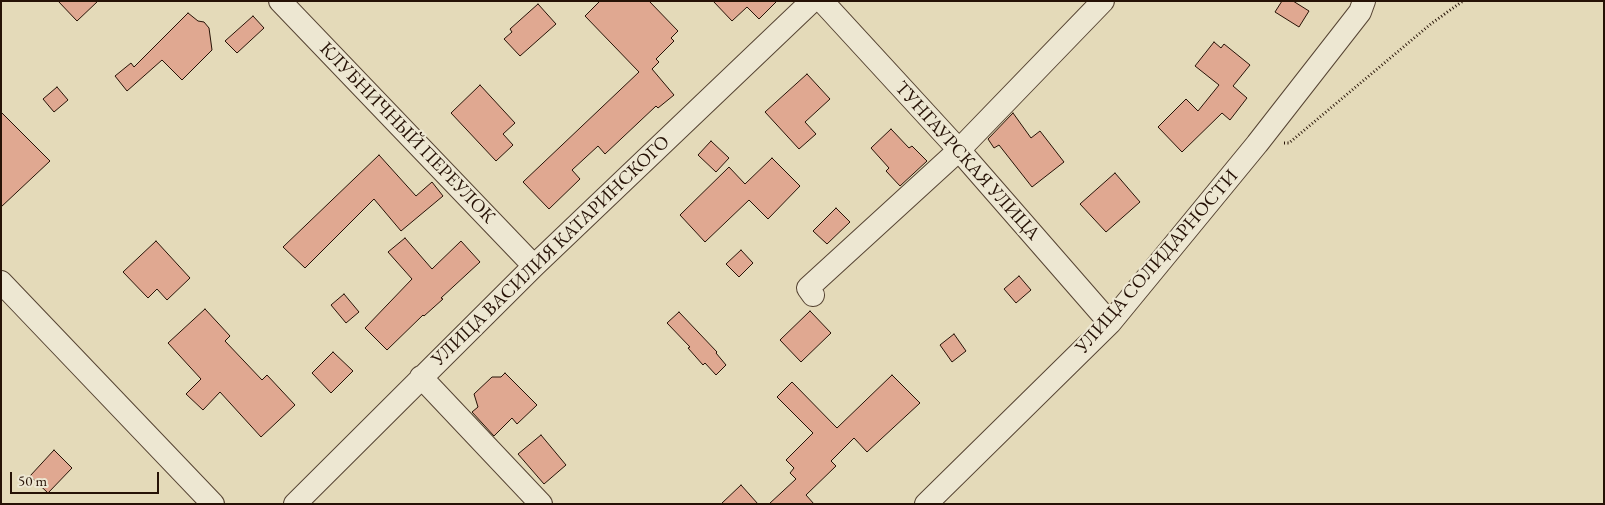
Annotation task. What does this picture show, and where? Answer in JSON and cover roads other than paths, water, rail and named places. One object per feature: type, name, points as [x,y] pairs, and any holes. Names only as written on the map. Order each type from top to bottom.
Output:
[{"type":"street","name":"КЛУБНИЧНЫЙ ПЕРЕУЛОК","points":[[280,1],[534,266]]},
{"type":"street","name":"УЛИЦА ВАСИЛИЯ КАТАРИНСКОГО","points":[[295,504],[534,266],[812,1]]},
{"type":"street","name":"ТУНГАУРСКАЯ УЛИЦА","points":[[822,1],[959,150],[1110,323]]},
{"type":"street","points":[[813,295],[808,288],[959,150],[1103,1]]},
{"type":"street","name":"УЛИЦА СОЛИДАРНОСТИ","points":[[926,504],[1110,323],[1257,144],[1360,12],[1364,1]]},
{"type":"street","points":[[1,282],[213,504]]},
{"type":"street","points":[[421,377],[541,504]]}]
